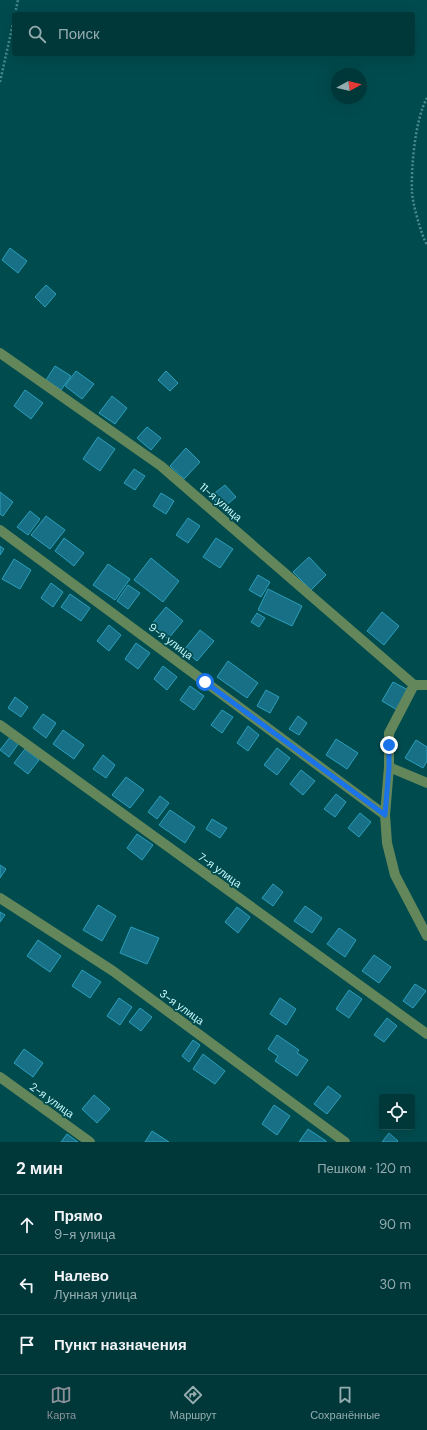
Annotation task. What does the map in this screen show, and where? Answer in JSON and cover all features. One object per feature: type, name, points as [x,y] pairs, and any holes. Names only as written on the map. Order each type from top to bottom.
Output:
[{"type":"street","name":"11-я улица","points":[[0,353],[161,466],[414,684]]},
{"type":"street","name":"9-я улица","points":[[0,530],[385,815]]},
{"type":"street","points":[[427,685],[414,684],[389,733],[389,768],[385,815],[388,843],[395,875],[427,936]]},
{"type":"street","name":"7-я улица","points":[[0,725],[427,1034]]},
{"type":"street","points":[[389,768],[427,783]]},
{"type":"street","name":"3-я улица","points":[[0,898],[113,971],[345,1142]]},
{"type":"street","name":"2-я улица","points":[[0,1077],[90,1142]]},
{"type":"path","points":[[15,12],[18,0]]},
{"type":"path","points":[[0,82],[12,28]]},
{"type":"path","points":[[427,98],[423,105],[414,145],[412,194],[427,245]]},
{"type":"building","points":[[10,248],[27,261],[18,273],[2,260]]},
{"type":"building","points":[[46,285],[56,294],[45,307],[35,297]]},
{"type":"building","points":[[55,366],[71,376],[61,390],[46,380]]},
{"type":"building","points":[[76,371],[94,384],[82,399],[65,386]]},
{"type":"building","points":[[166,371],[178,383],[170,391],[158,380]]},
{"type":"building","points":[[25,390],[43,403],[31,419],[14,406]]},
{"type":"building","points":[[112,396],[127,408],[115,424],[99,413]]},
{"type":"building","points":[[147,427],[161,438],[151,450],[137,438]]},
{"type":"building","points":[[98,437],[115,449],[100,471],[83,459]]},
{"type":"building","points":[[186,448],[200,462],[184,479],[170,466]]},
{"type":"building","points":[[134,469],[145,476],[135,490],[124,483]]},
{"type":"building","points":[[225,485],[236,497],[222,509],[211,496]]},
{"type":"building","points":[[0,492],[13,502],[3,516],[0,514]]},
{"type":"building","points":[[161,493],[174,501],[166,514],[153,506]]},
{"type":"building","points":[[30,511],[40,519],[28,535],[17,527]]},
{"type":"building","points":[[46,516],[65,530],[50,549],[31,535]]},
{"type":"building","points":[[188,518],[200,526],[188,543],[176,535]]},
{"type":"building","points":[[64,538],[84,553],[74,566],[55,551]]},
{"type":"building","points":[[216,538],[233,549],[220,568],[203,557]]},
{"type":"building","points":[[0,546],[4,549],[0,555]]},
{"type":"building","points":[[309,557],[326,575],[311,590],[293,572]]},
{"type":"building","points":[[151,558],[179,581],[163,602],[134,580]]},
{"type":"building","points":[[14,559],[31,570],[20,589],[2,579]]},
{"type":"building","points":[[108,564],[130,579],[115,600],[93,585]]},
{"type":"building","points":[[258,575],[270,582],[261,597],[249,590]]},
{"type":"building","points":[[51,583],[63,592],[53,607],[41,598]]},
{"type":"building","points":[[128,585],[140,593],[128,609],[117,601]]},
{"type":"building","points":[[268,589],[302,606],[292,626],[258,610]]},
{"type":"building","points":[[70,594],[90,608],[81,621],[61,607]]},
{"type":"building","points":[[166,607],[183,621],[168,639],[151,625]]},
{"type":"building","points":[[382,612],[399,626],[384,645],[367,631]]},
{"type":"building","points":[[257,613],[265,618],[259,627],[251,622]]},
{"type":"building","points":[[109,625],[121,635],[109,651],[97,641]]},
{"type":"building","points":[[200,630],[214,641],[197,661],[184,650]]},
{"type":"building","points":[[136,643],[150,653],[138,669],[125,659]]},
{"type":"building","points":[[228,661],[258,683],[247,698],[217,677]]},
{"type":"building","points":[[163,666],[177,677],[167,690],[154,679]]},
{"type":"building","points":[[393,682],[410,691],[399,711],[382,701]]},
{"type":"building","points":[[190,686],[204,696],[194,710],[180,700]]},
{"type":"building","points":[[266,690],[279,697],[270,713],[257,706]]},
{"type":"building","points":[[15,697],[28,707],[21,717],[8,708]]},
{"type":"building","points":[[222,710],[233,717],[222,733],[211,725]]},
{"type":"building","points":[[43,714],[56,723],[46,738],[33,728]]},
{"type":"building","points":[[298,716],[307,723],[299,735],[289,729]]},
{"type":"building","points":[[248,726],[259,735],[248,751],[237,743]]},
{"type":"building","points":[[63,730],[84,745],[74,759],[53,744]]},
{"type":"building","points":[[11,736],[19,743],[9,757],[0,750]]},
{"type":"building","points":[[336,739],[358,753],[347,769],[326,755]]},
{"type":"building","points":[[416,740],[427,747],[427,761],[423,768],[405,758]]},
{"type":"building","points":[[277,748],[290,758],[277,775],[264,765]]},
{"type":"building","points":[[25,749],[39,760],[28,774],[14,763]]},
{"type":"building","points":[[103,755],[115,765],[106,778],[93,769]]},
{"type":"building","points":[[301,770],[315,781],[303,795],[290,784]]},
{"type":"building","points":[[126,777],[144,790],[130,808],[112,795]]},
{"type":"building","points":[[336,794],[346,802],[335,817],[324,809]]},
{"type":"building","points":[[160,796],[169,803],[157,819],[148,812]]},
{"type":"building","points":[[170,810],[195,827],[185,843],[159,825]]},
{"type":"building","points":[[360,813],[371,822],[359,837],[348,828]]},
{"type":"building","points":[[212,819],[227,828],[220,838],[206,829]]},
{"type":"building","points":[[137,834],[153,845],[142,860],[127,848]]},
{"type":"building","points":[[0,865],[6,869],[0,878]]},
{"type":"building","points":[[273,884],[283,892],[273,906],[262,898]]},
{"type":"building","points":[[98,905],[116,916],[102,941],[83,930]]},
{"type":"building","points":[[305,906],[322,918],[312,933],[294,921]]},
{"type":"building","points":[[237,907],[250,917],[238,933],[225,922]]},
{"type":"building","points":[[0,912],[5,915],[0,922]]},
{"type":"building","points":[[131,927],[159,938],[147,964],[120,953]]},
{"type":"building","points":[[339,928],[356,940],[345,957],[327,944]]},
{"type":"building","points":[[38,940],[61,956],[50,972],[27,956]]},
{"type":"building","points":[[374,955],[391,967],[379,983],[362,971]]},
{"type":"building","points":[[82,970],[101,982],[90,998],[72,986]]},
{"type":"building","points":[[415,984],[426,991],[413,1008],[403,1001]]},
{"type":"building","points":[[349,990],[362,999],[349,1018],[336,1009]]},
{"type":"building","points":[[119,998],[132,1007],[120,1025],[107,1016]]},
{"type":"building","points":[[280,998],[296,1009],[286,1025],[270,1014]]},
{"type":"building","points":[[140,1008],[152,1017],[141,1031],[129,1022]]},
{"type":"building","points":[[387,1018],[397,1026],[384,1042],[374,1035]]},
{"type":"building","points":[[277,1035],[299,1050],[297,1053],[308,1060],[297,1076],[275,1061],[278,1056],[268,1049]]},
{"type":"building","points":[[193,1040],[200,1045],[189,1062],[182,1056]]},
{"type":"building","points":[[24,1049],[43,1063],[33,1077],[14,1063]]},
{"type":"building","points":[[203,1054],[225,1071],[215,1084],[193,1069]]},
{"type":"building","points":[[328,1086],[341,1096],[327,1114],[314,1104]]},
{"type":"building","points":[[94,1095],[110,1109],[97,1123],[82,1109]]},
{"type":"building","points":[[274,1105],[290,1116],[277,1135],[262,1124]]},
{"type":"building","points":[[308,1129],[326,1141],[326,1142],[299,1142]]},
{"type":"building","points":[[152,1131],[169,1142],[145,1142]]},
{"type":"building","points":[[389,1133],[398,1141],[397,1142],[382,1142]]},
{"type":"building","points":[[67,1134],[78,1142],[61,1142]]},
{"type":"route","points":[[205,682],[385,815],[389,768],[389,745]]}]
